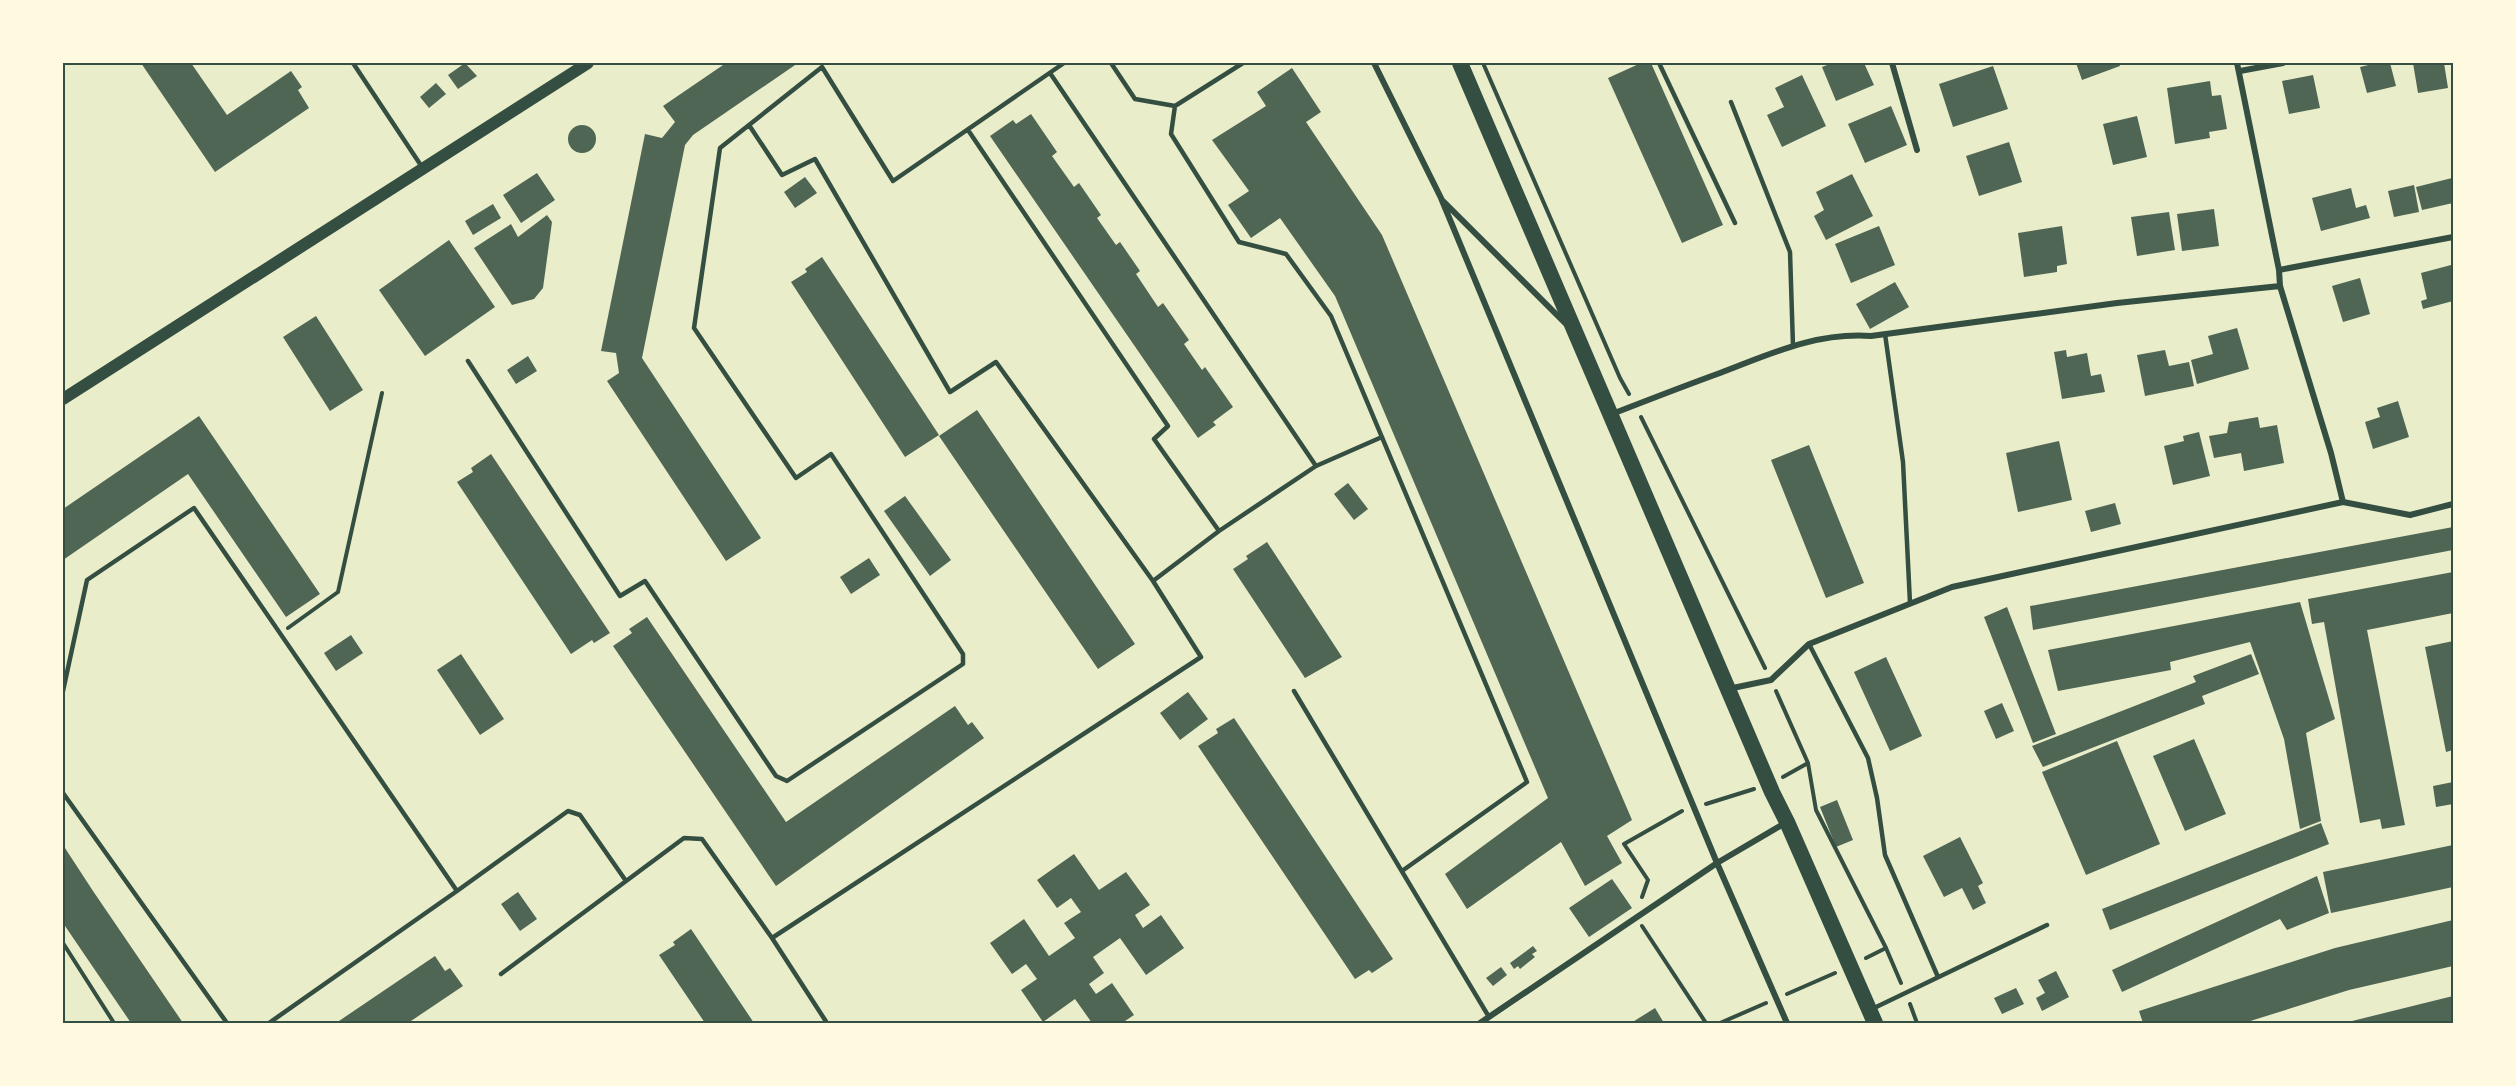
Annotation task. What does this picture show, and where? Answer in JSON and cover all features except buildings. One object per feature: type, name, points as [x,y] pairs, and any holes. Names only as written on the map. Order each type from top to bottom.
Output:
[{"type":"highway","points":[[1460,63],[1772,792],[1872,1017]]},
{"type":"main road","points":[[63,399],[588,63]]},
{"type":"street","points":[[1374,63],[1441,198],[1717,862],[1787,1023]]},
{"type":"street","points":[[1892,63],[1917,150]]},
{"type":"street","points":[[2237,63],[2279,270],[2280,286],[2331,453],[2343,502]]},
{"type":"street","points":[[2240,71],[2283,63]]},
{"type":"street","points":[[1441,198],[1577,336]]},
{"type":"street","points":[[2279,270],[2453,237]]},
{"type":"street","points":[[1612,414],[1793,345],[1845,334],[1885,334],[2117,303],[2280,286]]},
{"type":"street","points":[[1728,689],[1771,680],[1809,644],[1952,587],[2343,502],[2410,515],[2453,504]]},
{"type":"street","points":[[1480,1023],[1717,862],[1787,822]]},
{"type":"lane","points":[[353,63],[423,170]]},
{"type":"lane","points":[[468,361],[620,596],[645,582],[776,776],[787,781],[963,664],[963,654],[831,454],[796,478],[694,328],[720,148],[822,68],[893,181],[1064,63]]},
{"type":"lane","points":[[1111,63],[1135,99],[1175,106],[1242,63]]},
{"type":"lane","points":[[1659,63],[1735,223]]},
{"type":"lane","points":[[1050,73],[1316,466]]},
{"type":"lane","points":[[1731,102],[1790,252],[1793,345]]},
{"type":"lane","points":[[1175,106],[1171,134],[1239,242],[1286,254],[1331,316],[1527,782],[1402,872]]},
{"type":"lane","points":[[749,125],[782,175],[815,159],[950,392],[996,362],[1154,581],[1201,657],[772,938]]},
{"type":"lane","points":[[968,130],[1168,426],[1154,439],[1219,531]]},
{"type":"lane","points":[[1885,334],[1903,462],[1910,603]]},
{"type":"lane","points":[[1154,581],[1219,531],[1316,466],[1382,437]]},
{"type":"lane","points":[[63,691],[87,580],[194,508],[457,891]]},
{"type":"lane","points":[[1809,644],[1868,758],[1877,798],[1885,855],[1938,977]]},
{"type":"lane","points":[[1294,691],[1489,1017]]},
{"type":"lane","points":[[63,793],[226,1023]]},
{"type":"lane","points":[[269,1023],[568,811],[580,815],[627,881]]},
{"type":"lane","points":[[501,974],[684,838],[702,839],[772,938],[827,1023]]},
{"type":"lane","points":[[1872,1017],[1905,992],[2047,925]]},
{"type":"path","points":[[1483,63],[1620,378],[1771,680],[1808,763],[1816,810],[1886,948],[1917,1023]]},
{"type":"path","points":[[280,633],[338,592],[382,393]]},
{"type":"path","points":[[1636,918],[1706,1023]]},
{"type":"path","points":[[63,943],[114,1023]]},
{"type":"path","points":[[1720,1023],[1886,948]]}]
